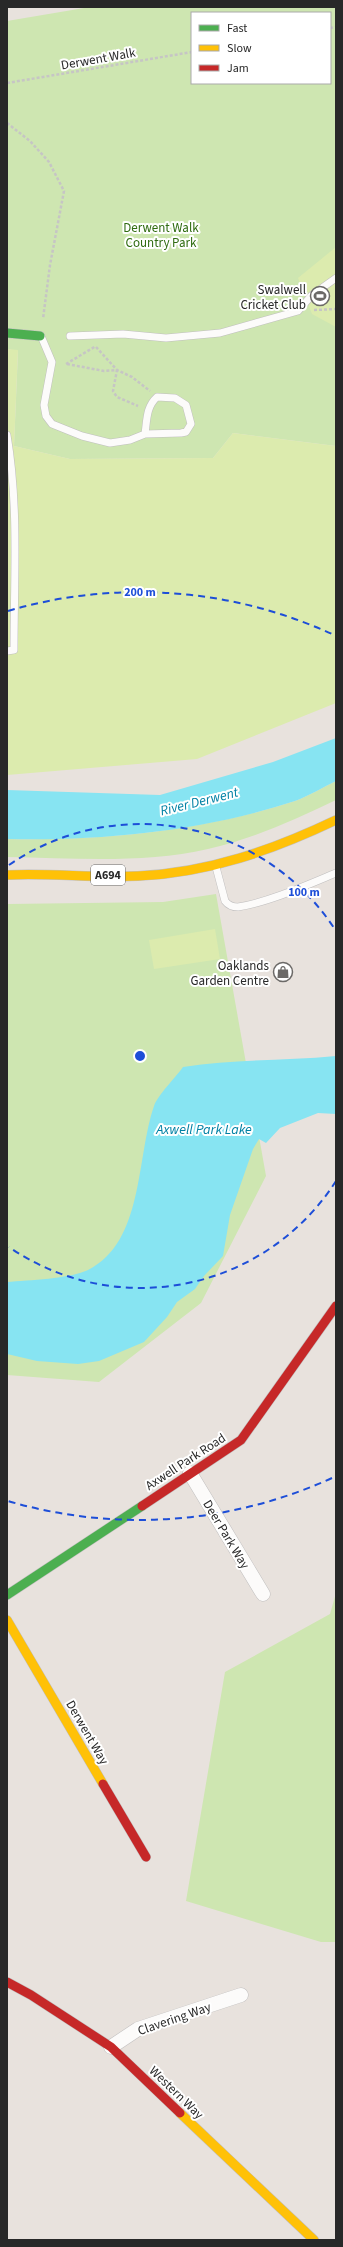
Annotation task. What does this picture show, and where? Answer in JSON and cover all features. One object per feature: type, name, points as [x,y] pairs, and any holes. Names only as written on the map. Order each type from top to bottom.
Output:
[{"type":"street","points":[[7,333],[40,336]]},
{"type":"street","name":"A694","points":[[7,875],[139,876],[216,865],[265,851],[336,820]]},
{"type":"street","name":"Axwell Park Road","points":[[7,1595],[241,1440],[336,1306]]},
{"type":"street","name":"Deer Park Way","points":[[190,1473],[263,1594]]},
{"type":"street","name":"Derwent Way","points":[[7,1620],[146,1857]]},
{"type":"street","name":"Western Way","points":[[7,1982],[31,1994],[111,2047],[314,2240]]},
{"type":"street","name":"Clavering Way","points":[[111,2047],[138,2029],[241,1996]]},
{"type":"lane","points":[[70,336],[91,337],[123,334],[166,338],[220,333],[298,311],[312,295],[336,278]]},
{"type":"lane","points":[[40,336],[52,362],[44,406],[46,416],[52,424],[82,436],[110,442],[130,440],[145,434],[186,432],[191,424],[186,406],[181,401],[166,396],[157,397],[151,402],[148,409],[145,434]]},
{"type":"lane","points":[[7,435],[12,463],[14,508],[14,650],[7,651]]},
{"type":"lane","points":[[216,865],[225,901],[228,905],[237,907],[278,895],[336,873]]},
{"type":"path","name":"Derwent Walk","points":[[7,83],[191,52]]},
{"type":"path","points":[[7,123],[30,141],[49,162],[64,191],[50,265],[40,336]]},
{"type":"path","points":[[298,311],[336,309]]},
{"type":"path","points":[[91,337],[96,346],[117,370]]},
{"type":"path","points":[[67,364],[96,346]]},
{"type":"path","points":[[52,362],[104,371],[117,370],[124,372],[157,397]]},
{"type":"path","points":[[117,370],[113,390],[117,397],[126,402]]},
{"type":"green space","name":"Derwent Walk Country Park","points":[[90,7],[336,7],[336,446],[233,433],[213,458],[70,459],[14,446],[18,351],[7,349],[7,21]]},
{"type":"green space","name":"Swalwell Cricket Club","points":[[336,247],[336,327],[312,314],[298,278]]},
{"type":"green space","points":[[7,349],[18,350],[14,446],[70,459],[213,458],[233,433],[336,446],[336,703],[197,759],[7,775]]},
{"type":"green space","points":[[336,781],[336,800],[273,828],[241,840],[208,849],[158,857],[108,859],[7,857],[7,839],[116,836],[189,827],[224,820],[295,801]]},
{"type":"green space","points":[[216,894],[266,1176],[201,1303],[99,1382],[7,1375],[7,904],[163,902]]},
{"type":"green space","points":[[215,929],[220,959],[154,969],[149,940]]},
{"type":"green space","points":[[336,1593],[336,1942],[321,1942],[186,1901],[225,1672],[330,1614]]},
{"type":"water","name":"River Derwent","points":[[336,738],[336,781],[295,801],[225,820],[153,832],[80,838],[7,839],[7,790],[160,795],[273,762]]},
{"type":"water","name":"Axwell Park Lake","points":[[336,1056],[336,1114],[318,1113],[280,1128],[266,1143],[259,1139],[253,1149],[230,1215],[223,1256],[204,1276],[195,1289],[177,1302],[167,1317],[144,1342],[99,1361],[78,1364],[37,1361],[7,1354],[7,1282],[49,1279],[80,1273],[88,1270],[106,1257],[119,1240],[129,1220],[140,1173],[148,1127],[154,1106],[183,1067],[240,1061]]},
{"type":"traffic: fast","points":[[7,333],[40,336]]},
{"type":"traffic: fast","points":[[7,1595],[142,1506]]},
{"type":"traffic: slow","points":[[7,875],[138,876],[190,870],[215,865],[264,850],[336,820]]},
{"type":"traffic: slow","points":[[7,1620],[103,1784]]},
{"type":"traffic: slow","points":[[180,2113],[314,2240]]},
{"type":"traffic: jam","points":[[142,1506],[241,1440],[336,1306]]},
{"type":"traffic: jam","points":[[103,1784],[146,1857]]},
{"type":"traffic: jam","points":[[7,1982],[31,1995],[111,2047],[180,2113]]},
{"type":"place","name":"Swalwell Cricket Club","points":[[320,296]]},
{"type":"place","name":"Oaklands Garden Centre","points":[[283,972]]}]
